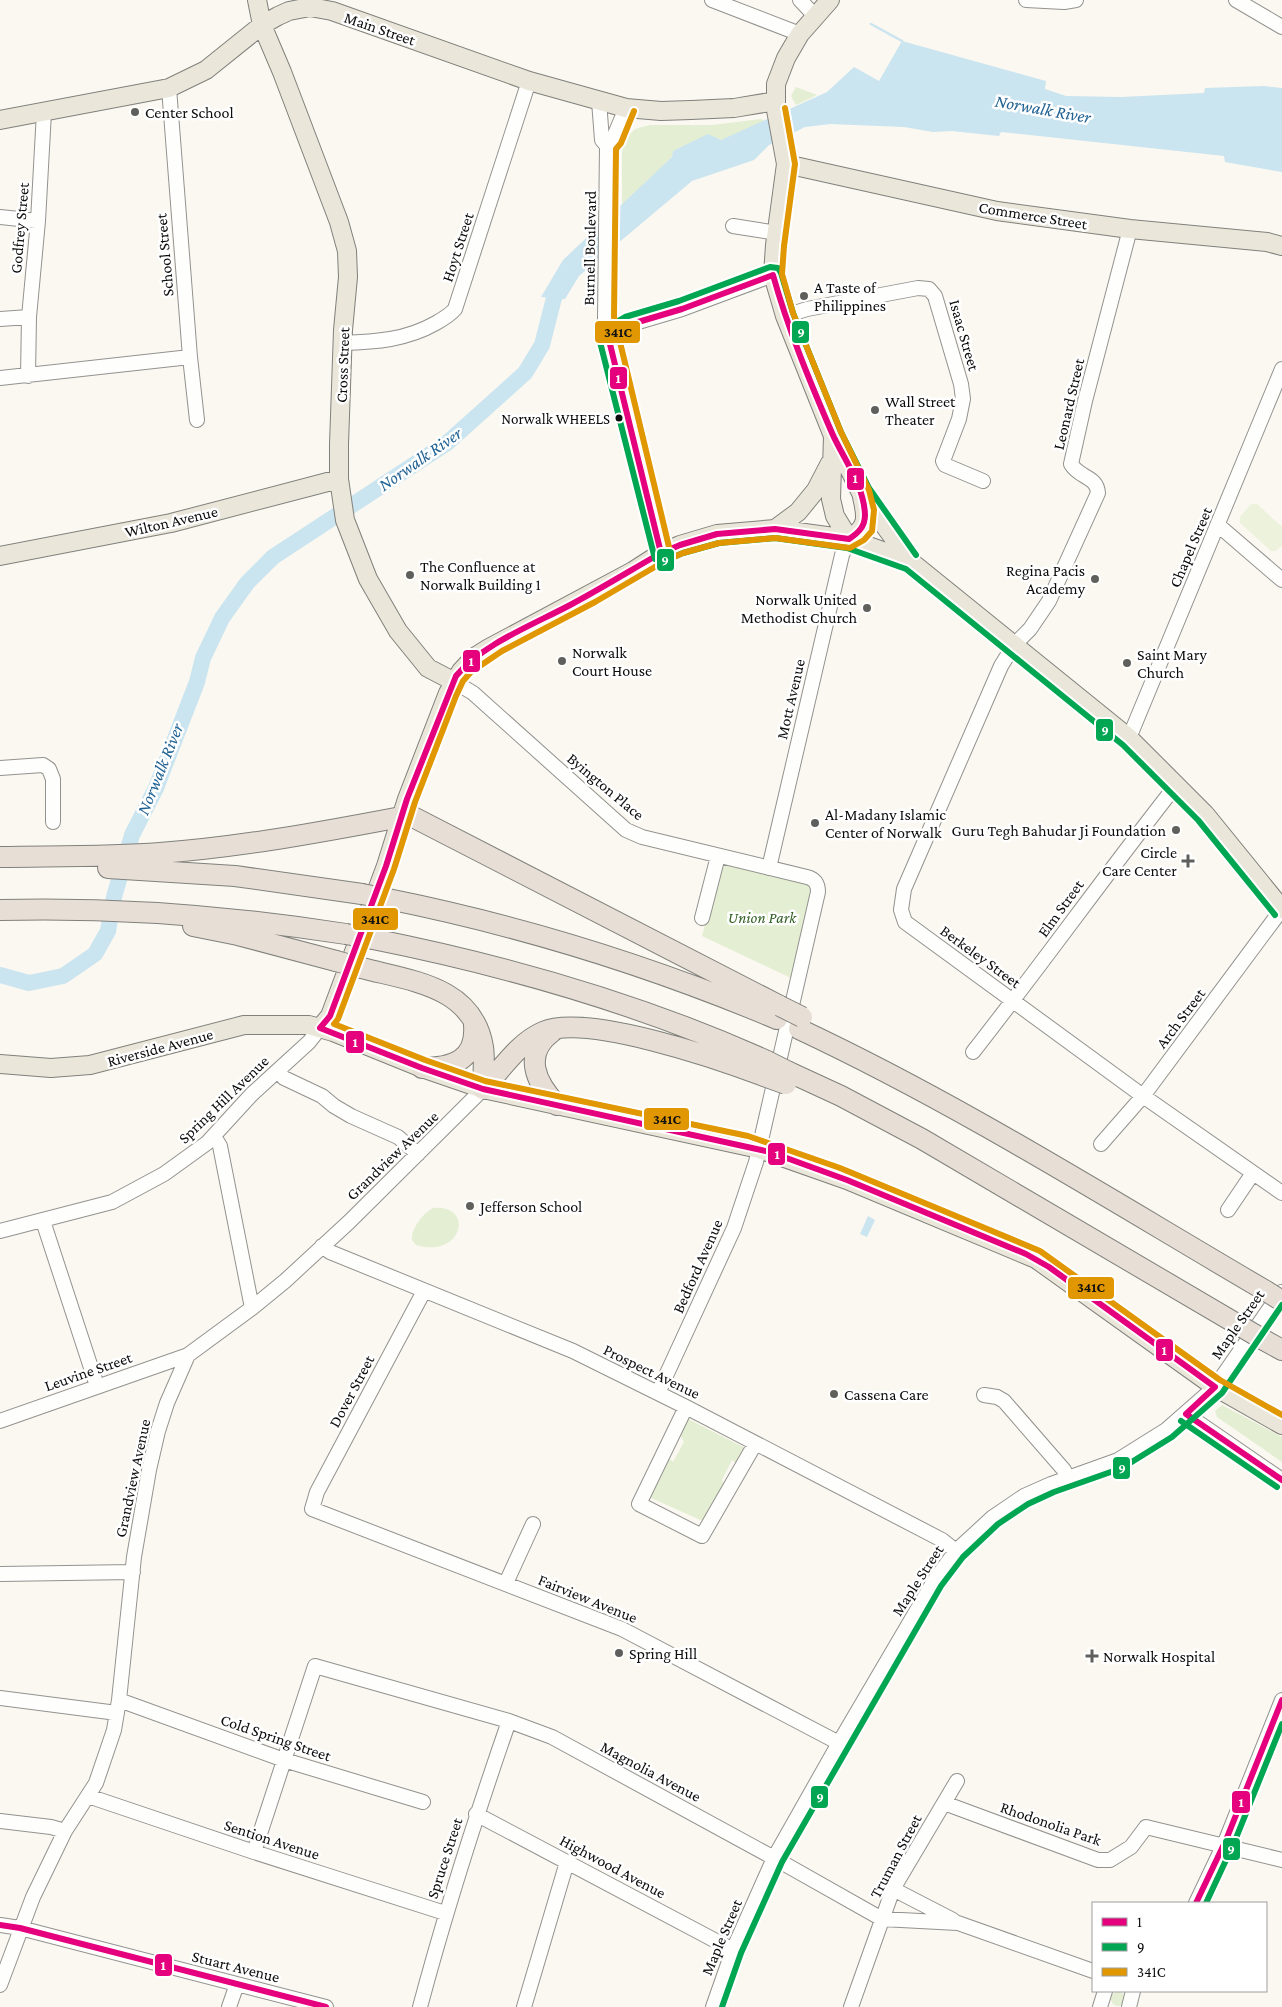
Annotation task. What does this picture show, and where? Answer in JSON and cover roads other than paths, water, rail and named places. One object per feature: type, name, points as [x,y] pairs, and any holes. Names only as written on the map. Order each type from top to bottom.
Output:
[{"type":"highway","points":[[0,867],[74,862],[252,843],[401,817],[413,817],[422,820],[800,1023],[1277,1294]]},
{"type":"highway","points":[[0,857],[269,880],[388,899],[477,919],[574,945],[778,1012]]},
{"type":"highway","points":[[0,910],[57,909],[151,916],[246,920],[346,934],[486,964],[559,984],[679,1025],[765,1069],[900,1127],[1282,1350]]},
{"type":"highway","points":[[151,916],[224,932],[336,961],[429,986],[444,992],[461,1005],[474,1021],[482,1046],[483,1089]]},
{"type":"highway","points":[[422,1068],[450,1066],[465,1056],[474,1040],[474,1021]]},
{"type":"highway","points":[[483,1089],[527,1042],[543,1032],[560,1028],[601,1031],[661,1043],[765,1069]]},
{"type":"highway","points":[[557,1105],[540,1085],[535,1062],[541,1042],[560,1028]]},
{"type":"main road","name":"Cross Street","points":[[257,0],[262,25],[301,122],[345,241],[348,278],[342,343],[340,488],[345,520],[354,547],[374,591],[398,631],[428,668],[453,681]]},
{"type":"main road","points":[[830,0],[800,34],[786,58],[776,84],[776,105],[785,156],[774,275],[785,316],[833,436],[861,493],[910,561],[1129,738],[1177,784],[1205,814],[1282,909]]},
{"type":"main road","name":"Main Street","points":[[0,120],[169,88],[206,70],[262,25],[307,4],[529,80],[626,108],[661,111],[776,105]]},
{"type":"main road","name":"Commerce Street","points":[[785,156],[997,211],[1130,229],[1267,242],[1282,246]]},
{"type":"main road","points":[[833,436],[831,499],[834,516],[849,539]]},
{"type":"main road","points":[[775,529],[798,512],[816,490],[831,460]]},
{"type":"main road","name":"Wilton Avenue","points":[[0,556],[340,488]]},
{"type":"main road","points":[[849,539],[859,533],[864,527],[865,510],[861,493]]},
{"type":"main road","points":[[320,1028],[330,1016],[386,866],[401,817],[453,681],[466,665],[489,648],[616,580],[661,553],[717,534],[775,529],[849,539],[910,561]]},
{"type":"main road","name":"Riverside Avenue","points":[[0,1064],[51,1068],[90,1065],[244,1025],[309,1025],[483,1089],[759,1148],[848,1180],[1036,1259],[1215,1387],[1282,1425]]},
{"type":"street","points":[[712,0],[800,34]]},
{"type":"street","points":[[800,0],[815,16]]},
{"type":"street","points":[[1026,0],[1064,2],[1076,0]]},
{"type":"street","points":[[1236,0],[1282,27]]},
{"type":"street","name":"Hoyt Street","points":[[342,343],[382,342],[398,339],[427,328],[455,309],[529,80]]},
{"type":"street","name":"School Street","points":[[169,88],[190,357],[197,420]]},
{"type":"street","name":"Burnell Boulevard","points":[[598,101],[602,140],[607,146],[605,318],[661,553]]},
{"type":"street","name":"Burnell Boulevard","points":[[607,146],[613,139],[626,108]]},
{"type":"street","name":"Godfrey Street","points":[[28,376],[28,317],[38,221],[44,112]]},
{"type":"street","points":[[0,216],[38,221]]},
{"type":"street","points":[[733,226],[777,233]]},
{"type":"street","name":"Leonard Street","points":[[1014,645],[1030,630],[1049,602],[1098,493],[1097,486],[1093,481],[1075,471],[1072,464],[1085,401],[1130,229]]},
{"type":"street","points":[[608,336],[628,324],[682,308],[774,275]]},
{"type":"street","name":"Isaac Street","points":[[785,316],[807,309],[918,288],[929,289],[935,296],[963,399],[959,418],[943,461],[945,465],[983,481]]},
{"type":"street","points":[[0,319],[28,317]]},
{"type":"street","points":[[0,378],[190,357]]},
{"type":"street","name":"Chapel Street","points":[[1129,738],[1282,369]]},
{"type":"street","points":[[1218,525],[1282,580]]},
{"type":"street","name":"Mott Avenue","points":[[769,868],[842,554],[849,539]]},
{"type":"street","name":"Berkeley Street","points":[[1014,645],[1001,666],[904,889],[901,910],[905,922],[1143,1096],[1282,1193]]},
{"type":"street","name":"Byington Place","points":[[453,681],[474,693],[626,830],[642,837],[811,878],[818,885]]},
{"type":"street","points":[[0,768],[43,765],[49,769],[53,779],[53,822]]},
{"type":"street","name":"Elm Street","points":[[973,1052],[1110,869],[1177,784]]},
{"type":"street","points":[[702,918],[718,856]]},
{"type":"street","name":"Bedford Avenue","points":[[658,1394],[734,1228],[759,1148],[818,892],[818,885]]},
{"type":"street","name":"Arch Street","points":[[1101,1144],[1143,1096],[1282,909]]},
{"type":"street","name":"Spring Hill Avenue","points":[[0,1231],[112,1202],[164,1174],[214,1136],[249,1098],[310,1042],[320,1028]]},
{"type":"street","points":[[278,1071],[284,1078],[322,1096],[351,1116],[398,1137],[418,1154]]},
{"type":"street","name":"Grandview Avenue","points":[[0,1985],[16,1945],[20,1928],[65,1831],[96,1783],[106,1754],[118,1706],[141,1513],[158,1431],[177,1378],[188,1355],[252,1308],[322,1246],[483,1089]]},
{"type":"street","points":[[214,1136],[220,1146],[252,1308]]},
{"type":"street","points":[[1228,1210],[1252,1173]]},
{"type":"street","points":[[43,1221],[97,1386]]},
{"type":"street","name":"Prospect Avenue","points":[[322,1246],[330,1252],[541,1337],[686,1407],[942,1540],[956,1550]]},
{"type":"street","name":"Dover Street","points":[[312,1509],[317,1492],[424,1291]]},
{"type":"street","name":"Maple Street","points":[[713,2007],[733,1950],[774,1858],[934,1581],[956,1550],[979,1528],[1010,1504],[1038,1489],[1118,1460],[1166,1430],[1215,1387],[1277,1294]]},
{"type":"street","name":"Leuvine Street","points":[[0,1421],[188,1355]]},
{"type":"street","points":[[984,1395],[997,1397],[1004,1401],[1064,1470],[1067,1478]]},
{"type":"street","points":[[686,1407],[639,1504],[702,1536],[756,1444]]},
{"type":"street","points":[[1186,1414],[1282,1480]]},
{"type":"street","name":"Fairview Avenue","points":[[312,1509],[382,1538],[506,1583],[622,1629],[839,1743]]},
{"type":"street","points":[[506,1583],[533,1524]]},
{"type":"street","points":[[0,1574],[133,1572]]},
{"type":"street","name":"Magnolia Avenue","points":[[284,1760],[315,1666],[509,1721],[552,1737],[882,1919],[958,1923]]},
{"type":"street","name":"Cold Spring Street","points":[[0,1698],[118,1706],[284,1760],[423,1802]]},
{"type":"street","points":[[1196,1902],[1224,1845],[1282,1700]]},
{"type":"street","name":"Spruce Street","points":[[420,2007],[445,1913],[476,1814],[509,1721]]},
{"type":"street","points":[[254,1852],[284,1760]]},
{"type":"street","name":"Truman Street","points":[[851,2007],[894,1889],[957,1781]]},
{"type":"street","name":"Sention Avenue","points":[[88,1796],[254,1852],[445,1913]]},
{"type":"street","name":"Rhodonolia Park","points":[[944,1803],[1098,1860],[1110,1860],[1131,1847],[1146,1827],[1224,1845]]},
{"type":"street","name":"Highwood Avenue","points":[[476,1814],[733,1950]]},
{"type":"street","points":[[0,1821],[51,1827],[65,1831]]},
{"type":"street","points":[[1224,1845],[1282,1860]]},
{"type":"street","points":[[524,2007],[567,1862]]},
{"type":"street","name":"Magnolia Avenue","points":[[894,1889],[958,1923],[1092,1971]]},
{"type":"street","name":"Stuart Avenue","points":[[0,1925],[20,1928],[326,2007]]},
{"type":"street","points":[[229,2007],[237,1984]]},
{"type":"street","points":[[1100,2007],[1105,1992]]},
{"type":"street","points":[[1129,2007],[1133,1992]]},
{"type":"water","points":[[902,41],[1046,81],[1045,89],[1066,96],[1121,97],[1204,93],[1205,88],[1264,86],[1282,88],[1282,172],[1225,162],[1224,156],[1001,132],[999,136],[952,131],[933,132],[904,127],[830,124],[805,127],[769,145],[754,160],[692,181],[579,276],[565,299],[541,297],[563,260],[672,157],[673,151],[708,134],[721,140],[827,92],[854,67],[879,81]]},
{"type":"water","points":[[868,1216],[875,1220],[867,1237],[860,1234]]},
{"type":"waterway","points":[[871,24],[902,41]]},
{"type":"waterway","name":"Norwalk River","points":[[0,975],[29,983],[63,976],[95,954],[108,931],[114,897],[132,835],[156,788],[197,682],[203,658],[222,618],[247,583],[273,557],[447,443],[525,373],[542,345],[554,298],[564,279]]},
{"type":"place","name":"Center School","points":[[135,112]]},
{"type":"place","name":"A Taste of Philippines","points":[[804,296]]},
{"type":"place","name":"Wall Street Theater","points":[[875,410]]},
{"type":"place","name":"Norwalk WHEELS","points":[[619,418]]},
{"type":"place","name":"The Confluence at Norwalk Building 1","points":[[410,575]]},
{"type":"place","name":"Regina Pacis Academy","points":[[1095,579]]},
{"type":"place","name":"Norwalk United Methodist Church","points":[[867,608]]},
{"type":"place","name":"Norwalk Court House","points":[[562,661]]},
{"type":"place","name":"Saint Mary Church","points":[[1127,663]]},
{"type":"place","name":"Al-Madany Islamic Center of Norwalk","points":[[815,823]]},
{"type":"place","name":"Guru Tegh Bahudar Ji Foundation","points":[[1176,830]]},
{"type":"place","name":"Circle Care Center","points":[[1188,861]]},
{"type":"place","name":"Jefferson School","points":[[470,1206]]},
{"type":"place","name":"Cassena Care","points":[[834,1394]]},
{"type":"place","name":"Spring Hill","points":[[619,1653]]},
{"type":"place","name":"Norwalk Hospital","points":[[1092,1656]]},
{"type":"park label","name":"Union Park","points":[[762,917]]}]
